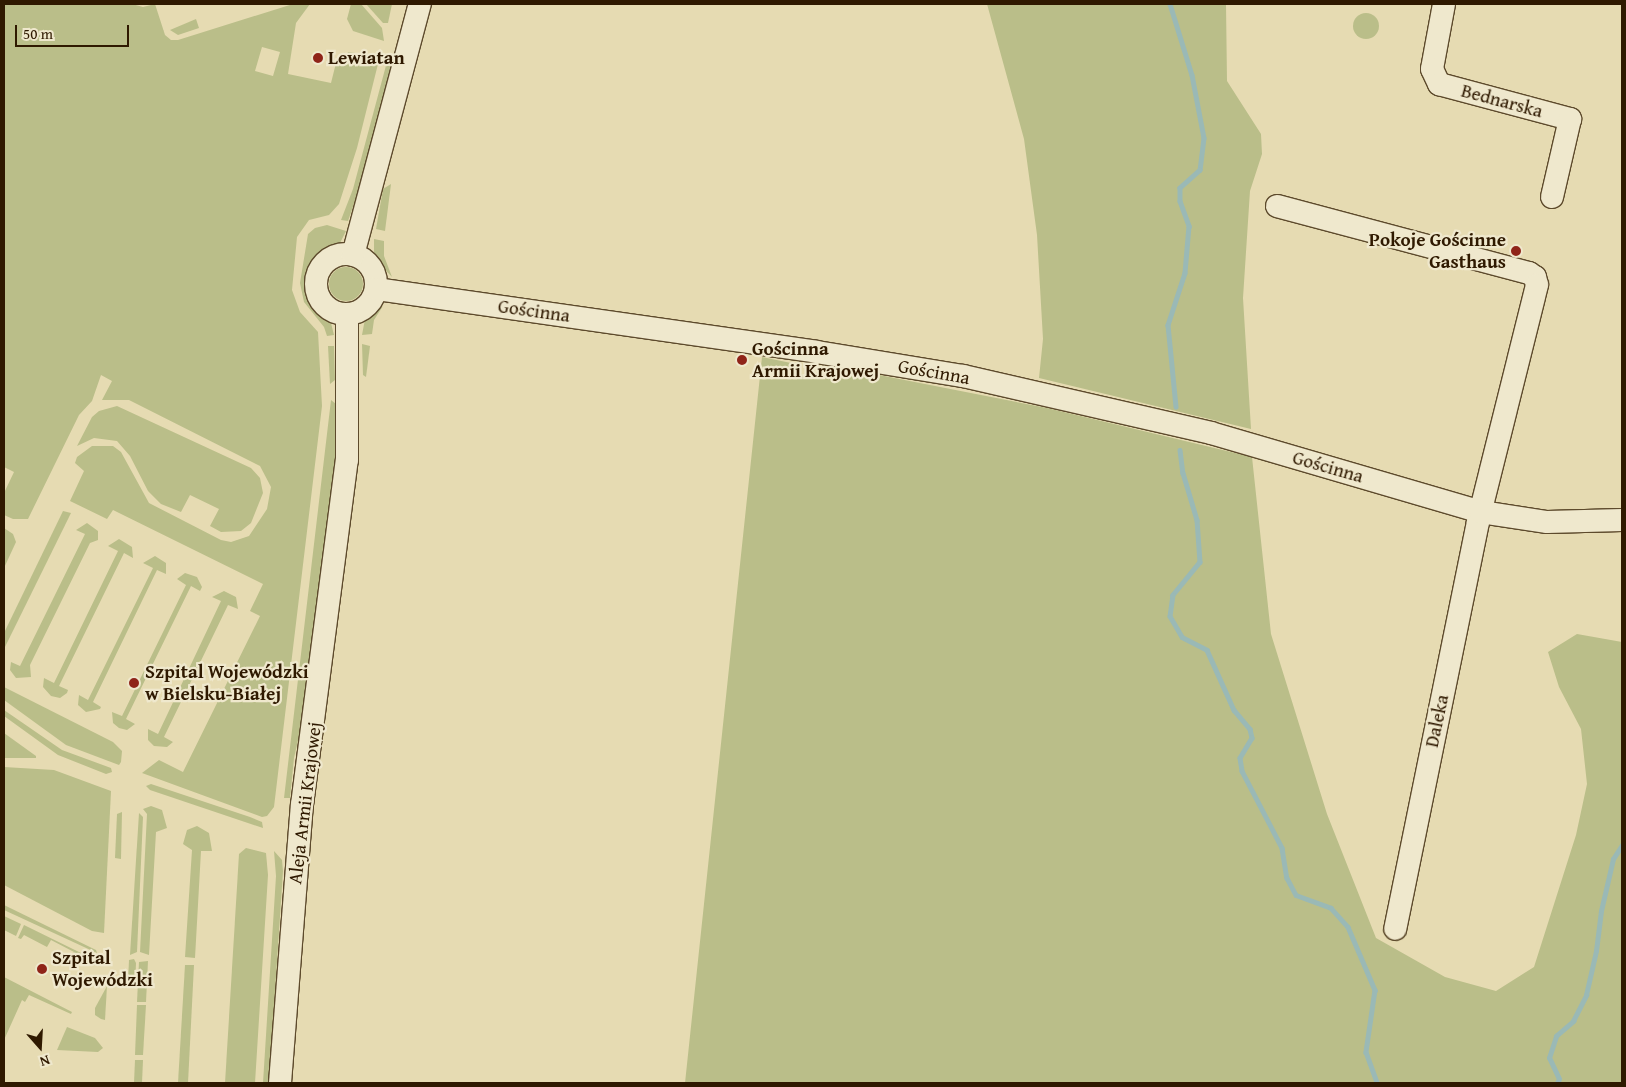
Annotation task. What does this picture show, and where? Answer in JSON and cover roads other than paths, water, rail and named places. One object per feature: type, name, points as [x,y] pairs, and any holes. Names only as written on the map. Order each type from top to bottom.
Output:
[{"type":"street","points":[[352,255],[420,4]]},
{"type":"street","name":"Bednarska","points":[[1444,4],[1432,69],[1439,84],[1570,119],[1552,197]]},
{"type":"street","points":[[1277,206],[1535,277],[1537,285],[1481,512]]},
{"type":"street","points":[[352,255],[371,267],[376,289],[369,304],[347,314],[329,309],[322,303],[316,286],[321,268],[327,262],[334,257],[352,255]]},
{"type":"street","name":"Gościnna","points":[[376,289],[816,352],[1028,390],[1211,433],[1481,512],[1547,522],[1622,520]]},
{"type":"street","name":"Aleja Armii Krajowej","points":[[280,1083],[302,805],[347,460],[347,314]]},
{"type":"street","name":"Daleka","points":[[1395,929],[1481,512]]},
{"type":"waterway","points":[[1170,4],[1192,75],[1204,138],[1200,170],[1180,188],[1180,201],[1189,226],[1185,273],[1168,325],[1176,407]]},
{"type":"waterway","points":[[1180,450],[1183,473],[1197,520],[1200,562],[1173,595],[1170,616],[1182,637],[1207,650],[1234,710],[1250,729],[1252,738],[1240,758],[1242,771],[1282,848],[1287,878],[1296,895],[1331,908],[1348,927],[1375,990],[1366,1052],[1377,1083]]},
{"type":"waterway","points":[[1557,1083],[1559,1079],[1549,1058],[1556,1036],[1573,1021],[1586,995],[1596,951],[1601,911],[1613,859],[1622,845]]},
{"type":"place","name":"Lewiatan","points":[[318,58]]},
{"type":"place","name":"Pokoje Gościnne Gasthaus","points":[[1516,251]]},
{"type":"place","name":"Gościnna Armii Krajowej","points":[[742,360]]},
{"type":"place","name":"Szpital Wojewódzki w Bielsku-Białej","points":[[134,683]]},
{"type":"place","name":"Szpital Wojewódzki","points":[[42,969]]}]
